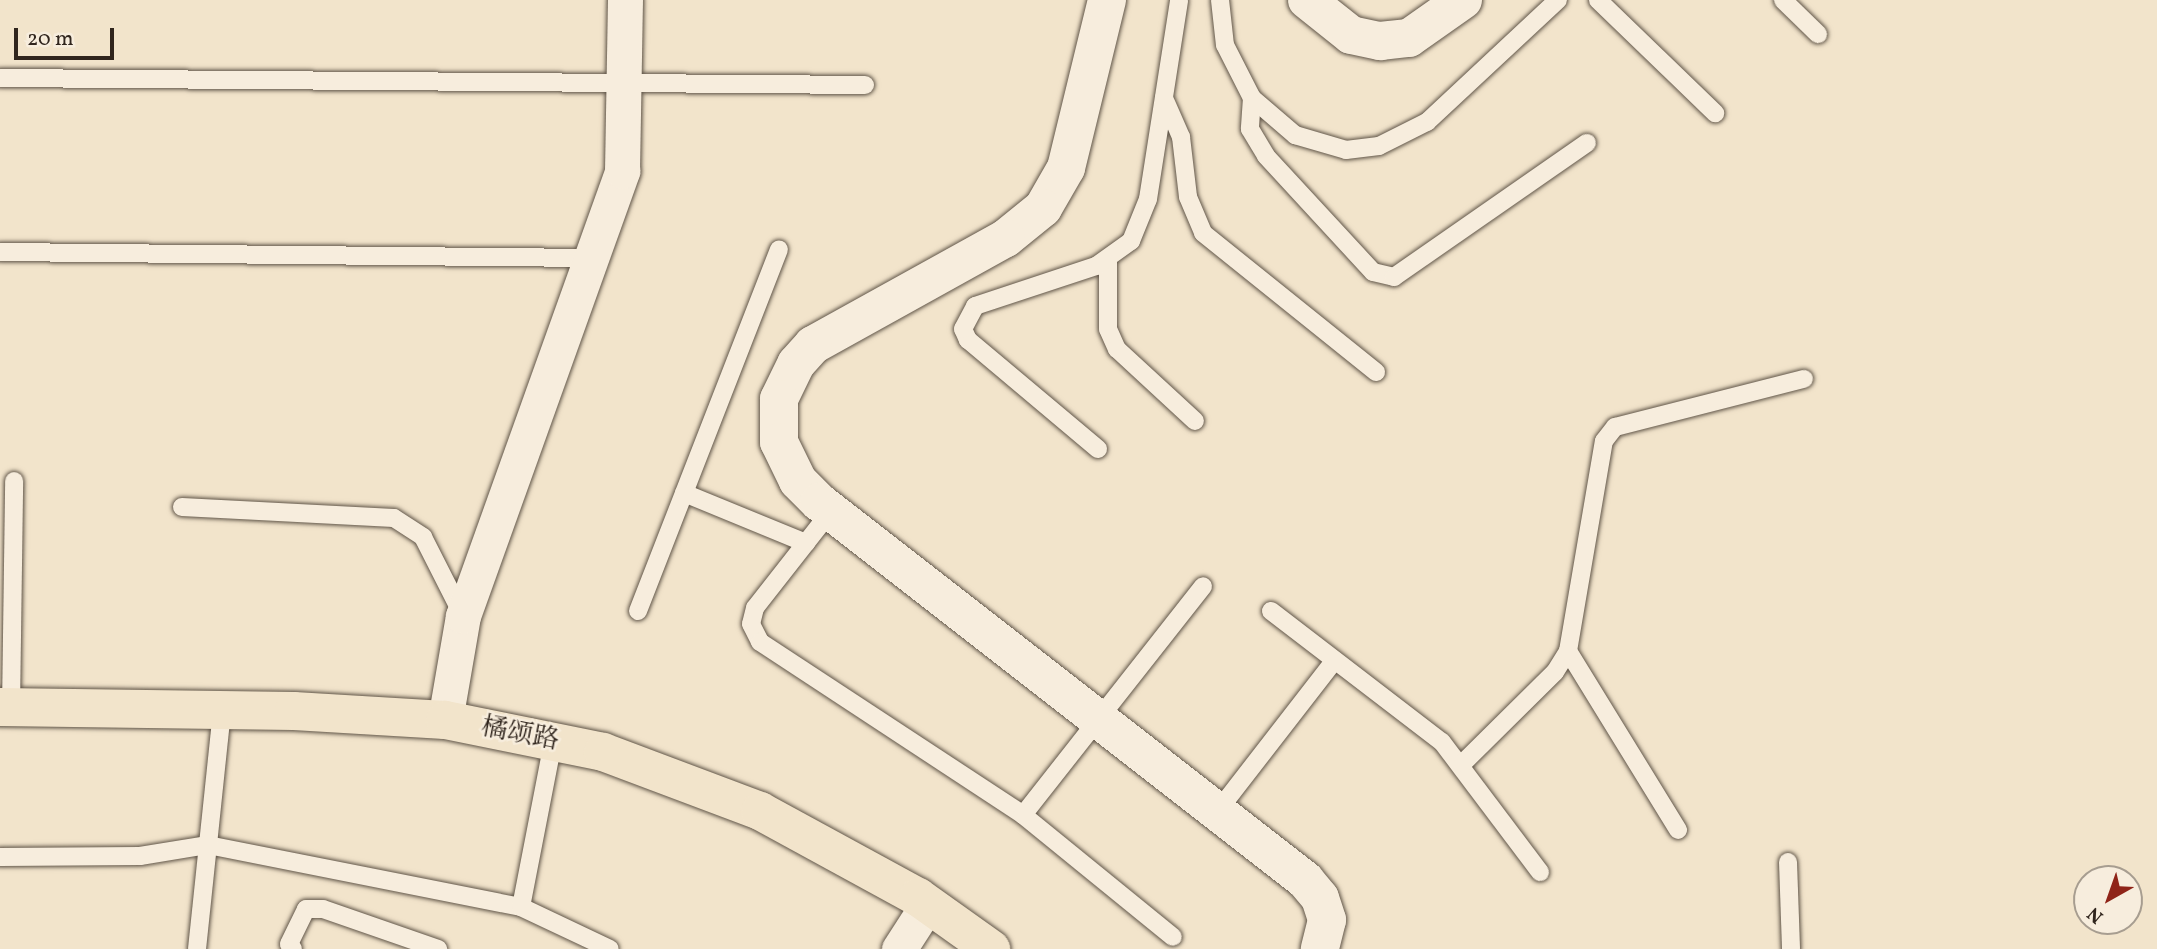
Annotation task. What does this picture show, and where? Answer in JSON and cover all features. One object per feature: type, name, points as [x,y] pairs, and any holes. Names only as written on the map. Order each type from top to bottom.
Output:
[{"type":"highway","name":"橘颂路","points":[[5,707],[222,710],[445,720],[603,752],[760,811],[928,904],[991,949]]},
{"type":"street","points":[[445,720],[463,616],[622,172],[625,0]]},
{"type":"street","points":[[1107,0],[1066,167],[1043,208],[1006,238],[835,329],[804,354],[789,376],[777,412],[783,455],[797,481],[831,511],[1313,889],[1327,920],[1320,949]]},
{"type":"street","points":[[1307,0],[1350,35],[1380,41],[1418,34],[1463,0]]},
{"type":"street","points":[[899,949],[928,904]]},
{"type":"lane","points":[[1098,449],[968,340],[963,329],[975,306],[987,299],[1108,260],[1131,241],[1144,214],[1179,0]]},
{"type":"lane","points":[[1220,0],[1231,64],[1252,98],[1279,125],[1311,141],[1346,150],[1379,146],[1434,117],[1558,0]]},
{"type":"lane","points":[[1598,0],[1715,113]]},
{"type":"lane","points":[[1783,0],[1818,34]]},
{"type":"lane","points":[[0,78],[865,85]]},
{"type":"lane","points":[[1164,98],[1181,137],[1188,197],[1203,233],[1376,372]]},
{"type":"lane","points":[[1252,98],[1250,128],[1265,156],[1373,272],[1394,277],[1587,143]]},
{"type":"lane","points":[[638,611],[779,250]]},
{"type":"lane","points":[[0,252],[590,258]]},
{"type":"lane","points":[[1108,260],[1108,329],[1116,349],[1195,421]]},
{"type":"lane","points":[[1463,763],[1555,672],[1569,651],[1604,441],[1615,427],[1804,379]]},
{"type":"lane","points":[[5,707],[14,481]]},
{"type":"lane","points":[[684,493],[806,543]]},
{"type":"lane","points":[[182,507],[394,518],[423,537],[463,616]]},
{"type":"lane","points":[[831,511],[755,608],[751,624],[760,642],[1023,815],[1173,937]]},
{"type":"lane","points":[[1023,815],[1203,586]]},
{"type":"lane","points":[[1271,611],[1463,763],[1540,872]]},
{"type":"lane","points":[[1569,651],[1678,830]]},
{"type":"lane","points":[[1217,812],[1335,660]]},
{"type":"lane","points":[[197,949],[222,710]]},
{"type":"lane","points":[[521,907],[553,742]]},
{"type":"lane","points":[[0,858],[140,856],[208,845],[521,907],[610,949]]},
{"type":"lane","points":[[1788,862],[1791,949]]},
{"type":"lane","points":[[293,949],[289,944],[306,909],[406,934],[438,949]]}]
